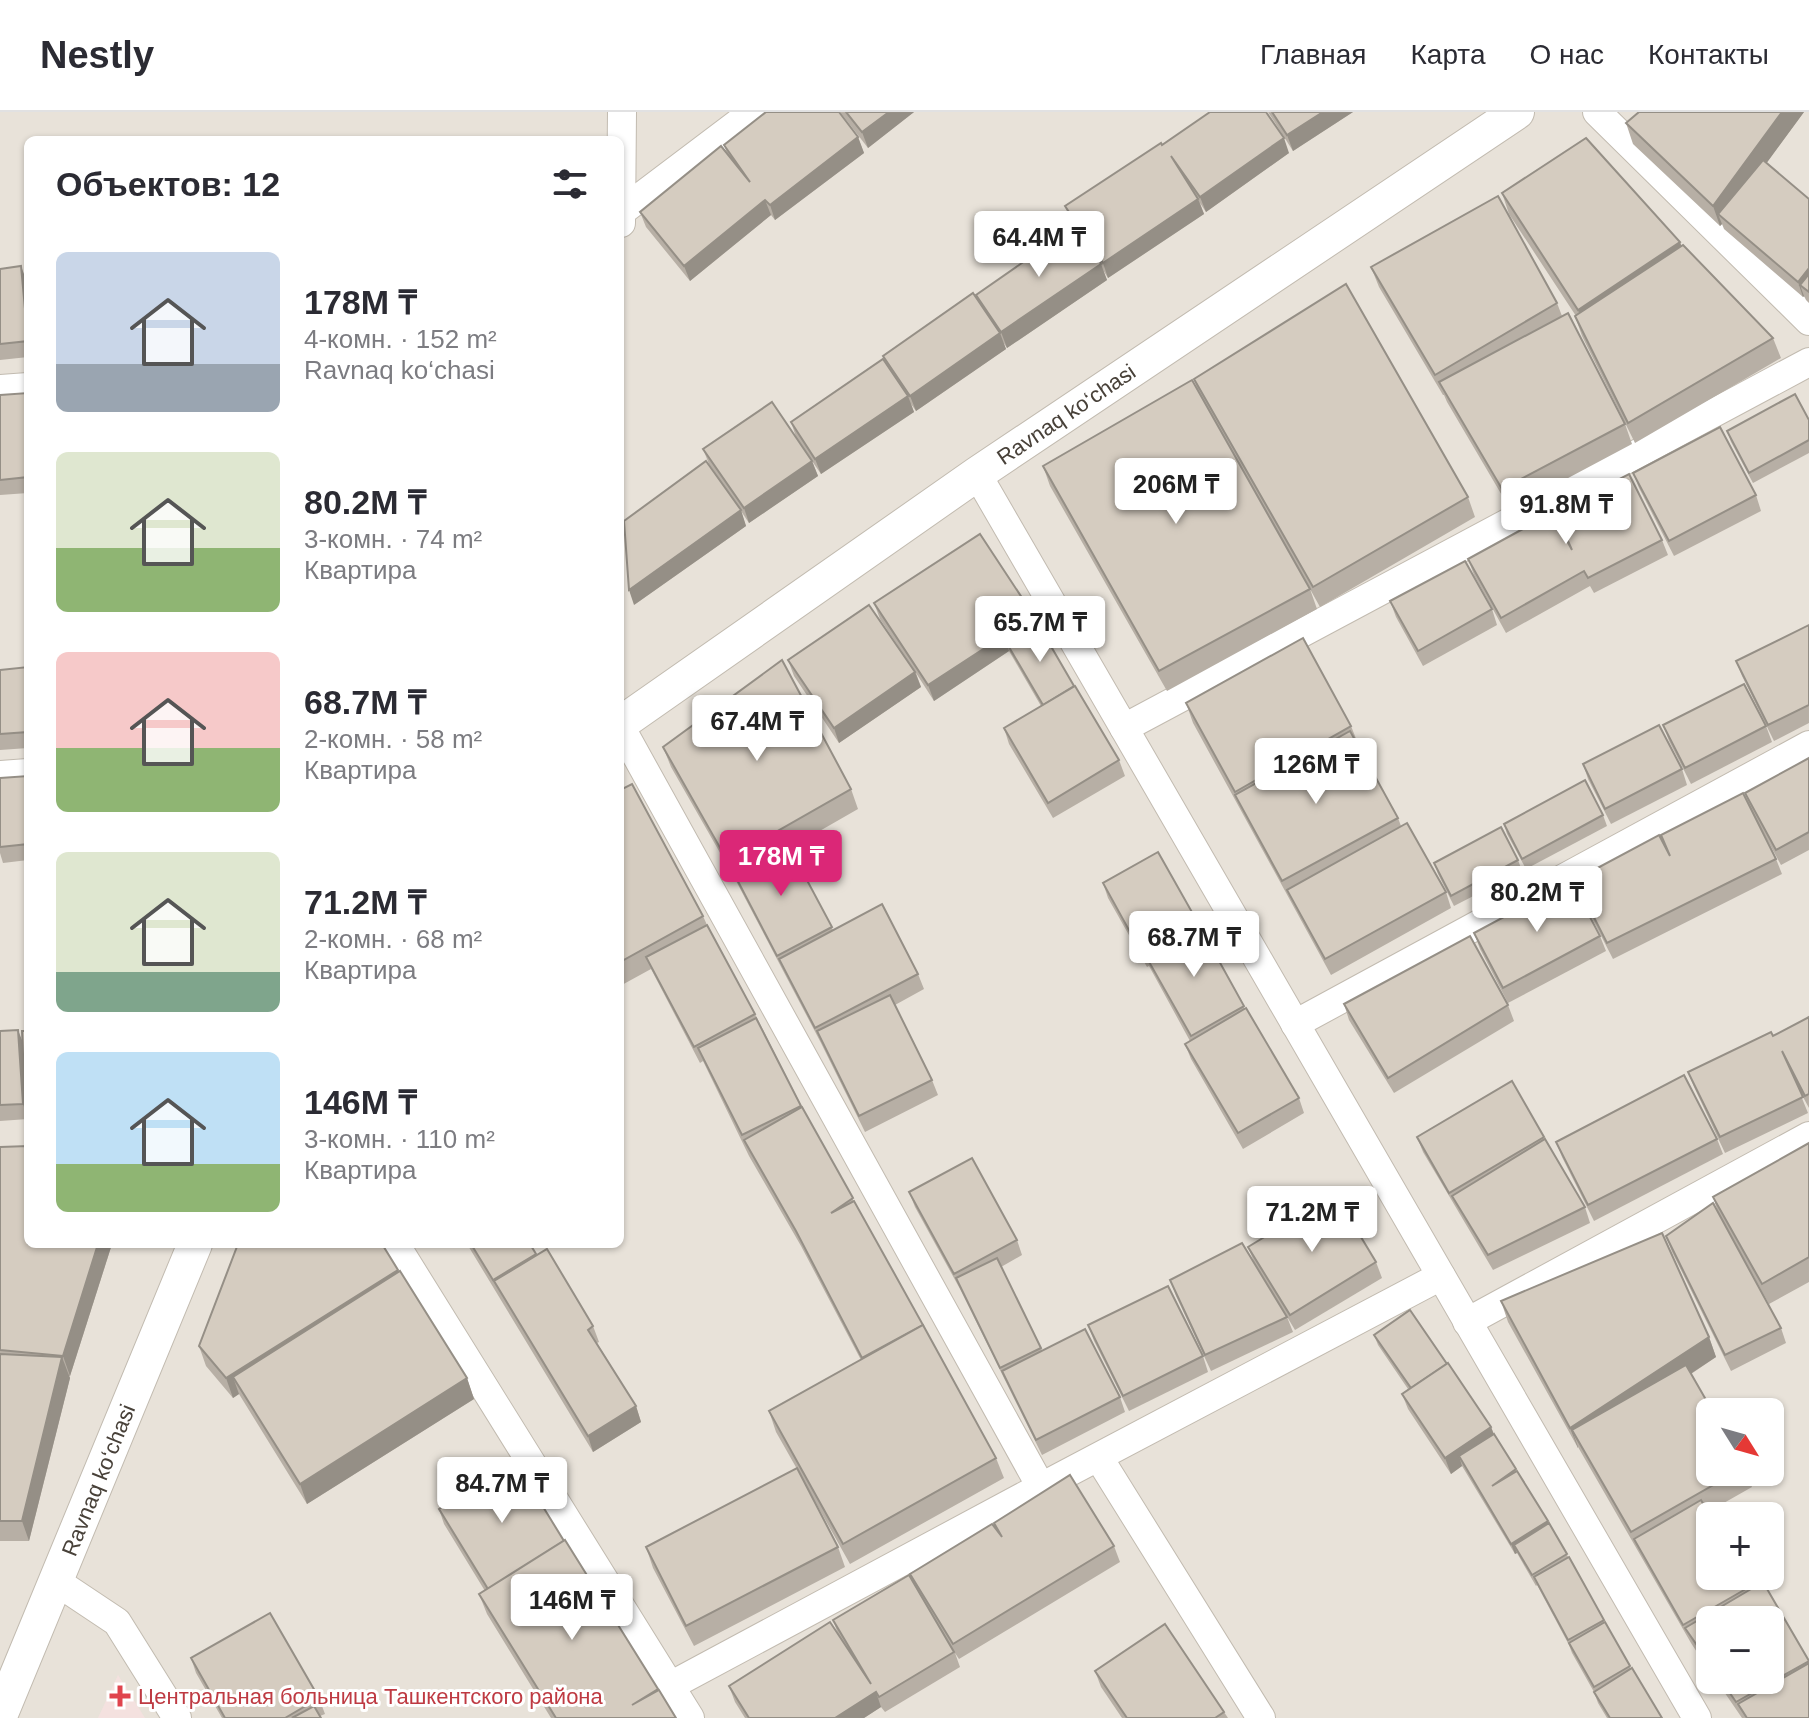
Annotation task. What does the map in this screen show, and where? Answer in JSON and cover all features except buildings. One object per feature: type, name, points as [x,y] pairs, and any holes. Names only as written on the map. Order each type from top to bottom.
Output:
[{"type":"street","points":[[622,112],[622,136]]},
{"type":"street","points":[[624,218],[753,112]]},
{"type":"street","name":"Ravnaq ko‘chasi","points":[[624,722],[977,474],[1517,112]]},
{"type":"street","points":[[1597,112],[1809,321]]},
{"type":"street","points":[[1124,728],[1809,362]]},
{"type":"street","points":[[0,389],[24,387]]},
{"type":"street","points":[[977,474],[1697,1718]]},
{"type":"street","points":[[624,732],[1041,1487]]},
{"type":"street","points":[[1295,1024],[1809,745]]},
{"type":"street","points":[[0,775],[24,773]]},
{"type":"street","points":[[1467,1322],[1809,1136]]},
{"type":"street","name":"Ravnaq ko‘chasi","points":[[0,1716],[193,1248]]},
{"type":"street","points":[[397,1248],[690,1718]]},
{"type":"street","points":[[670,1686],[1441,1276]]},
{"type":"street","points":[[1099,1458],[1261,1718]]},
{"type":"street","points":[[57,1582],[117,1622],[177,1718]]},
{"type":"shaded area","points":[[0,112],[1809,112],[1809,1718],[0,1718]]},
{"type":"shaded area","name":"Центральная больница Ташкентского района","points":[[118,1675],[145,1718],[98,1718]]},
{"type":"place","name":"Центральная больница Ташкентского района","points":[[120,1696]]}]
